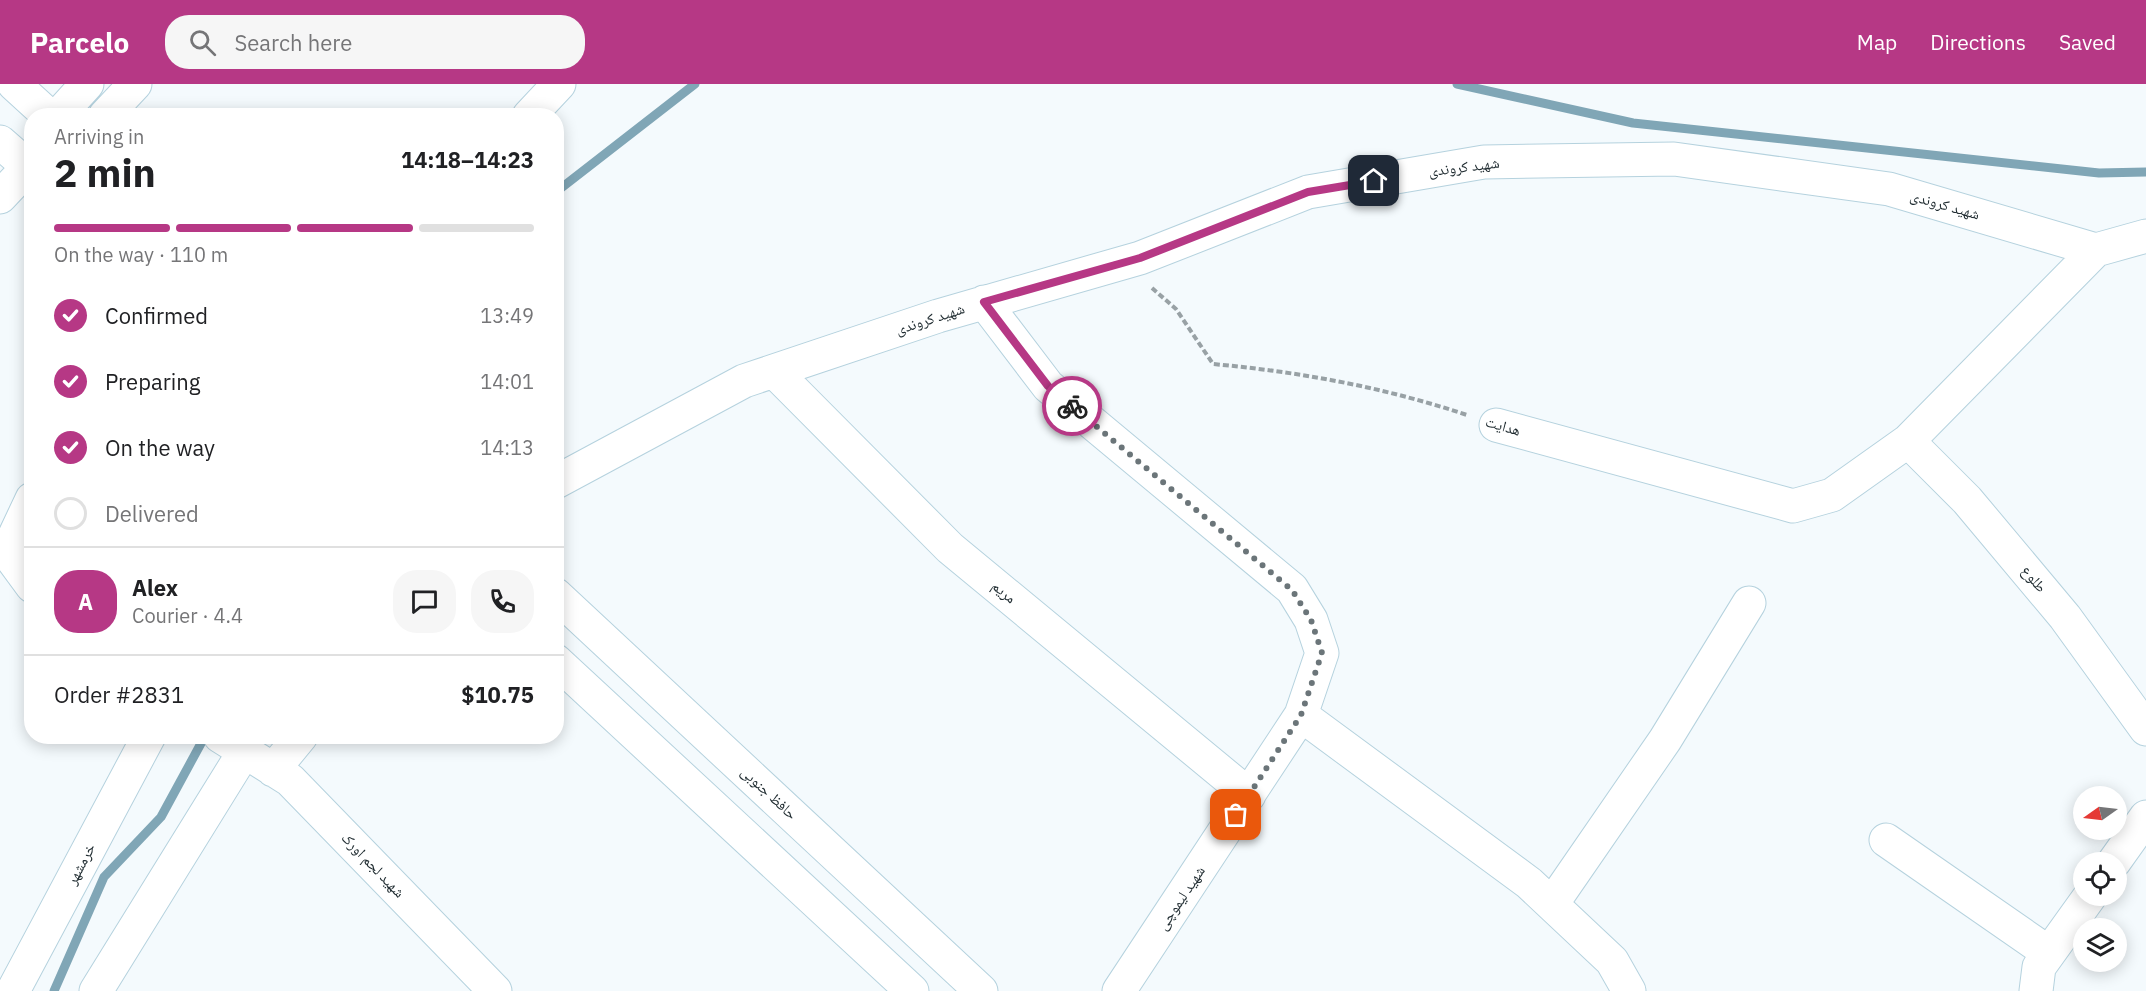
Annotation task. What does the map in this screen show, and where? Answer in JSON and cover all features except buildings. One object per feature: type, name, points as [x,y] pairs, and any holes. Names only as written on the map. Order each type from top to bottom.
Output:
[{"type":"street","points":[[14,84],[40,108]]},
{"type":"street","points":[[65,108],[87,84]]},
{"type":"street","points":[[112,108],[135,84]]},
{"type":"street","points":[[536,108],[559,84]]},
{"type":"street","points":[[0,142],[24,161]]},
{"type":"street","name":"شهید کروندی","points":[[564,478],[744,381],[984,302],[1122,263],[1308,192],[1484,162],[1674,159],[1888,189],[2096,250]]},
{"type":"street","points":[[0,197],[24,173]]},
{"type":"street","points":[[2096,250],[2146,236]]},
{"type":"street","name":"هدایت","points":[[1496,425],[1793,506],[1832,495],[1908,441],[2096,250]]},
{"type":"street","name":"شهید لیموچی","points":[[984,302],[1048,386],[1292,590],[1311,620],[1322,653],[1301,715],[1119,991]]},
{"type":"street","name":"مریم","points":[[774,371],[950,548],[1249,795]]},
{"type":"street","name":"طلوع","points":[[1908,441],[1967,500],[2065,617],[2146,729]]},
{"type":"street","points":[[24,516],[7,552],[24,575]]},
{"type":"street","name":"حافظ جنوبی","points":[[564,602],[981,991]]},
{"type":"street","points":[[1552,904],[1665,740],[1749,603]]},
{"type":"street","points":[[564,668],[912,991]]},
{"type":"street","points":[[1301,715],[1529,883],[1612,961],[1629,991]]},
{"type":"street","name":"خرمشهر","points":[[13,991],[145,744]]},
{"type":"street","points":[[273,770],[295,744]]},
{"type":"street","points":[[96,991],[235,746]]},
{"type":"street","name":"شهید لجم اورک","points":[[235,746],[290,780],[495,991]]},
{"type":"street","points":[[2121,852],[2146,817]]},
{"type":"street","points":[[1886,840],[2049,953]]},
{"type":"street","points":[[2036,991],[2039,967],[2083,906]]},
{"type":"path","name":"هدایت","points":[[1122,263],[1176,309],[1213,364],[1293,372],[1381,390],[1414,398],[1496,425]]},
{"type":"waterway","points":[[564,186],[695,84]]},
{"type":"waterway","points":[[1457,84],[1633,123],[2099,173],[2146,172]]},
{"type":"waterway","points":[[54,991],[104,877],[161,817],[201,744]]},
{"type":"way so far","points":[[1072,406],[1292,590],[1311,620],[1322,653],[1301,715],[1236,815]]},
{"type":"route","points":[[1072,406],[1048,386],[984,302],[1140,258],[1308,192],[1374,181]]}]
